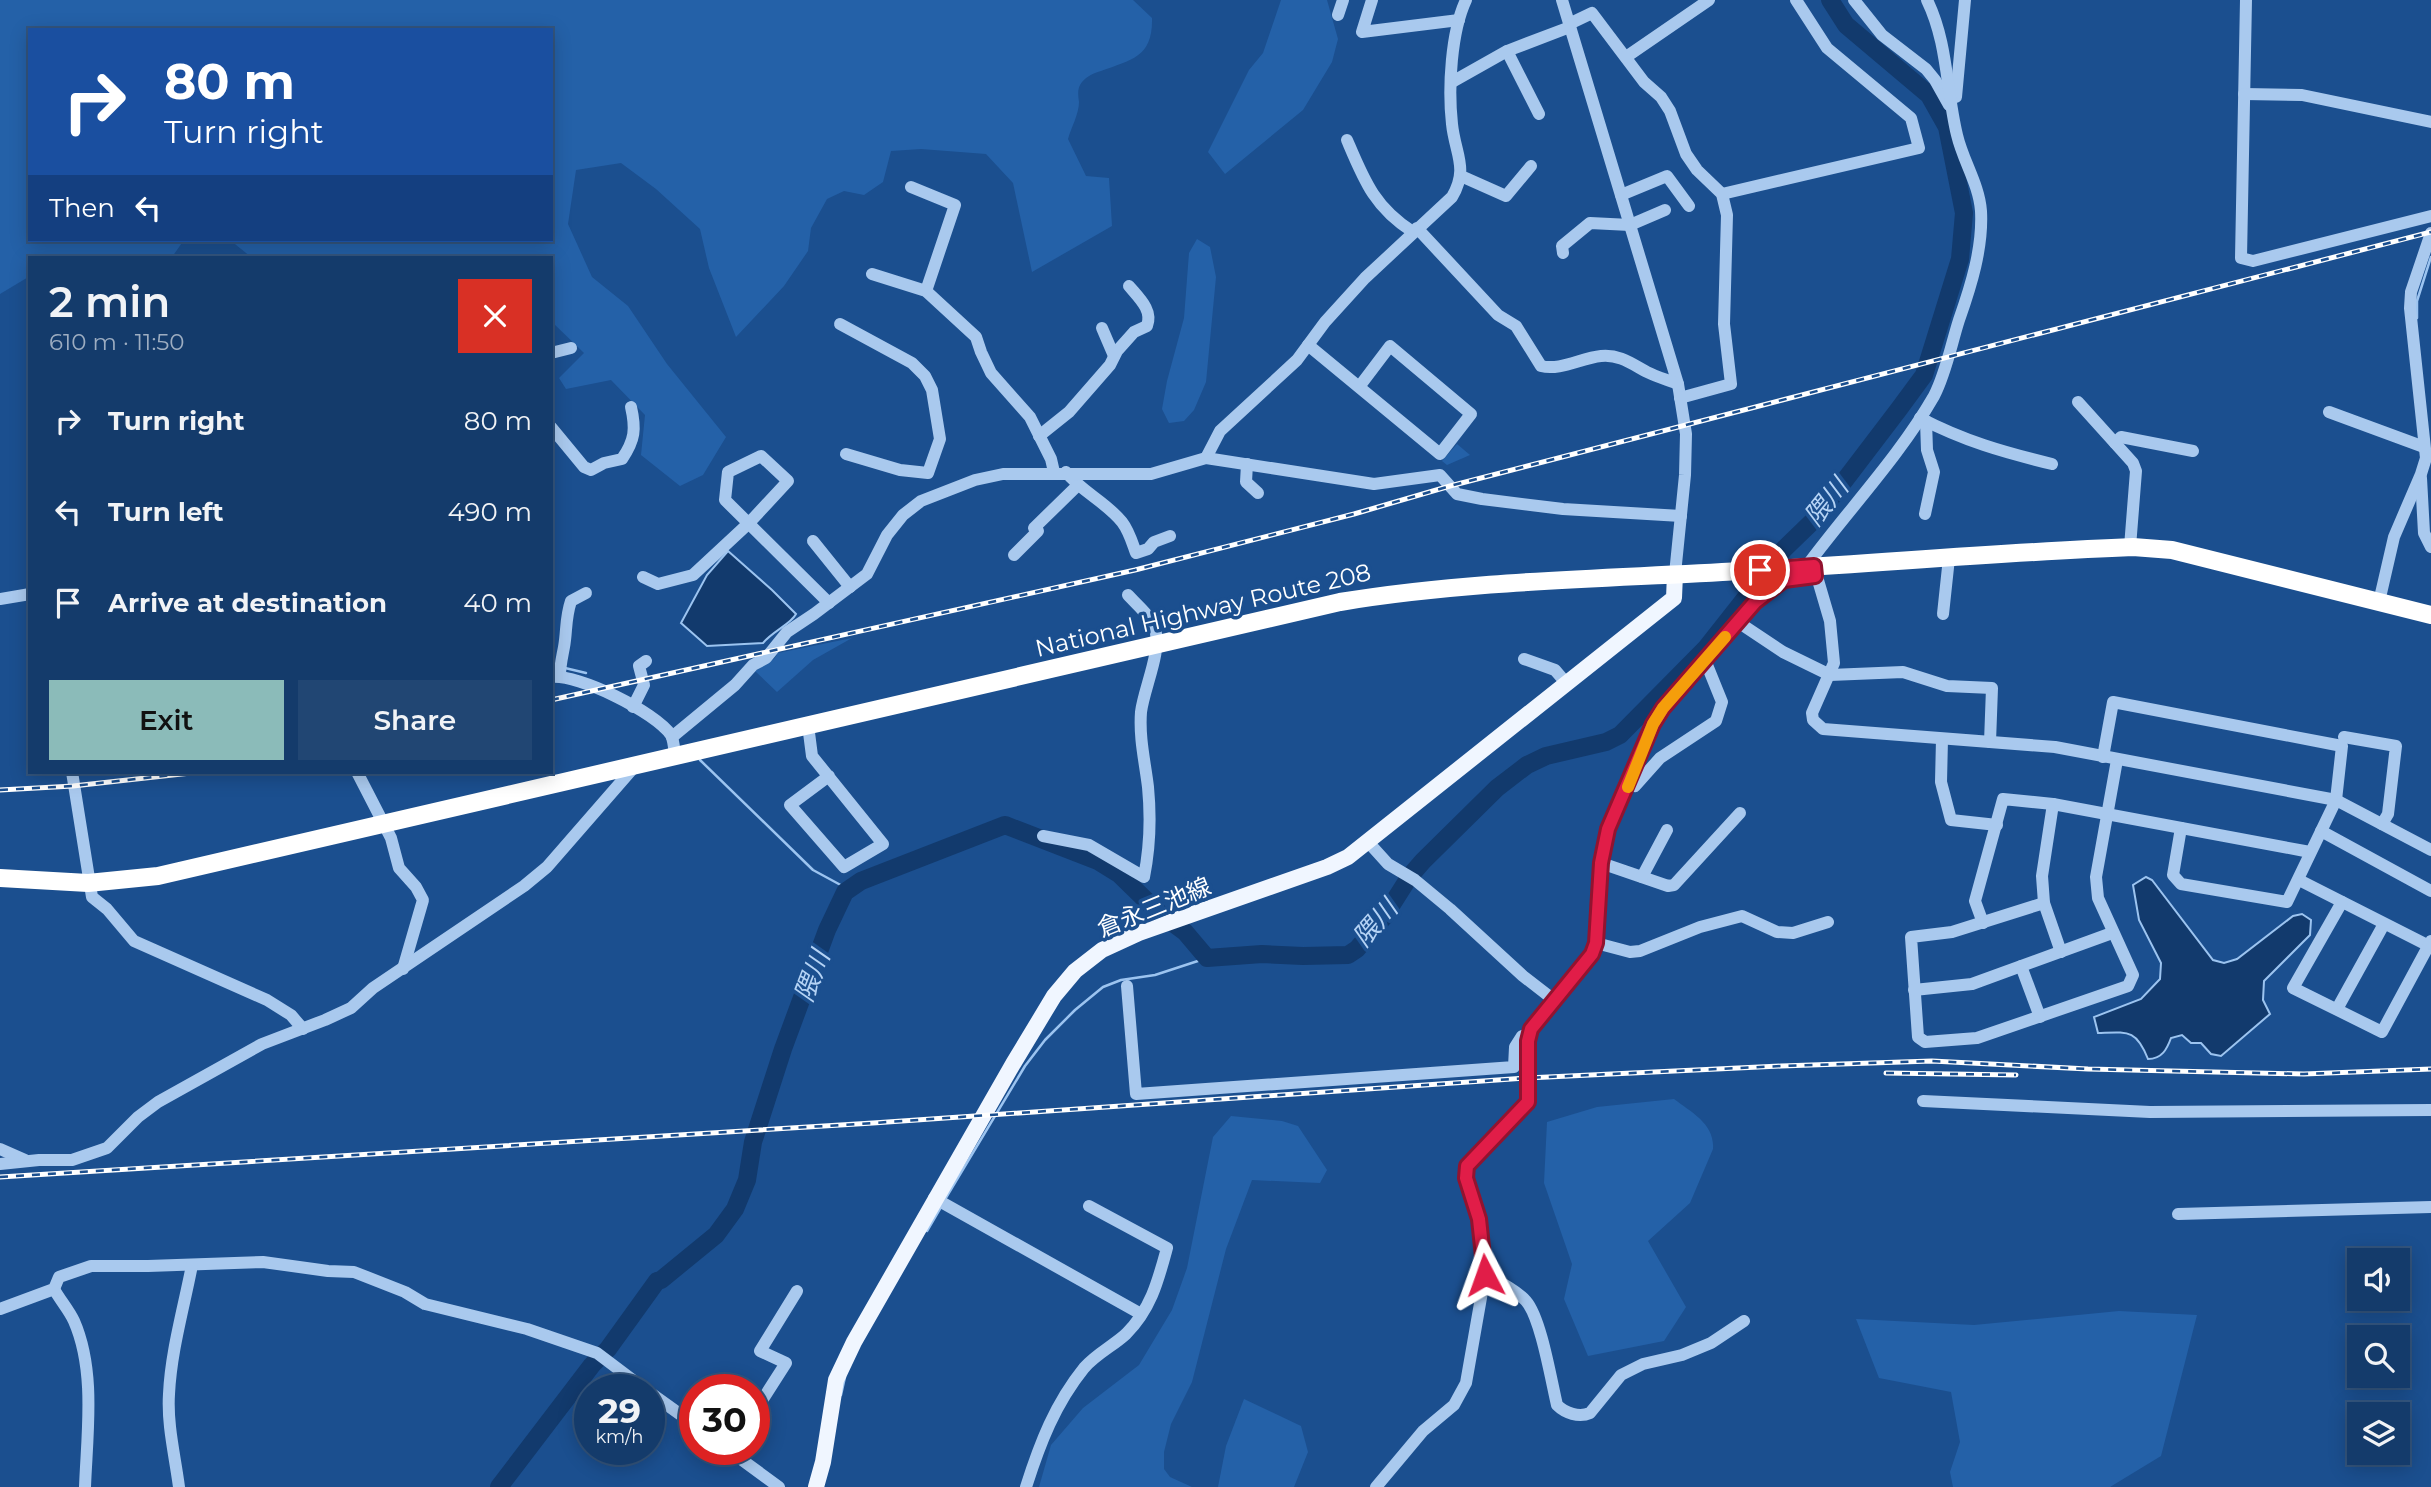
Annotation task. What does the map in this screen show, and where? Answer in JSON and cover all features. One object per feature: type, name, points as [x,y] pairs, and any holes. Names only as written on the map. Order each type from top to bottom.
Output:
[{"type":"highway","name":"National Highway Route 208","points":[[0,878],[88,883],[158,876],[1340,602],[1399,593],[1580,578],[1810,569],[2130,547],[2172,550],[2431,615]]},
{"type":"main road","name":"倉永三池線","points":[[816,1487],[823,1462],[836,1380],[854,1342],[934,1198],[1055,996],[1075,971],[1102,950],[1139,933],[1327,867],[1348,857],[1369,843],[1674,598],[1675,574]]},
{"type":"street","points":[[1338,15],[1343,0]]},
{"type":"street","points":[[1372,0],[1362,32],[1459,20]]},
{"type":"street","points":[[1206,458],[1220,431],[1297,360],[1325,322],[1365,278],[1452,197],[1458,187],[1461,163],[1452,126],[1452,82],[1455,38],[1466,0]]},
{"type":"street","points":[[1562,0],[1679,391],[1686,434],[1675,574]]},
{"type":"street","points":[[1626,57],[1709,0]]},
{"type":"street","points":[[1722,194],[1919,148],[1911,118],[1827,48],[1796,0]]},
{"type":"street","points":[[1854,0],[1882,35],[1935,79],[1954,115]]},
{"type":"street","points":[[1376,1487],[1423,1432],[1454,1405],[1466,1383],[1485,1275],[1479,1219],[1466,1178],[1467,1166],[1528,1102],[1526,1088],[1531,1029],[1592,954],[1596,943],[1601,863],[1608,829],[1653,724],[1663,708],[1755,602],[1784,580],[1810,569],[1923,420],[1945,368],[1972,285],[1981,230],[1981,210],[1977,190],[1957,135],[1946,58],[1927,0]]},
{"type":"street","points":[[1954,115],[1965,0]]},
{"type":"street","points":[[2246,0],[2241,258],[2253,261],[2431,216]]},
{"type":"street","points":[[1347,140],[1367,188],[1398,223],[1415,230],[1498,315],[1516,326],[1541,366],[1550,368],[1600,356],[1611,356],[1628,360],[1679,391],[1731,384],[1724,312],[1727,215],[1722,194],[1697,170],[1686,154],[1670,111],[1661,97],[1644,82],[1592,13],[1570,26],[1507,51],[1452,82]]},
{"type":"street","points":[[1507,51],[1539,114]]},
{"type":"street","points":[[2244,94],[2302,95],[2431,122]]},
{"type":"street","points":[[1461,176],[1506,195],[1531,166]]},
{"type":"street","points":[[1621,195],[1667,176],[1689,206]]},
{"type":"street","points":[[911,187],[955,205],[926,291]]},
{"type":"street","points":[[1563,253],[1562,246],[1590,223],[1630,225],[1665,210]]},
{"type":"street","points":[[2430,240],[2411,292],[2410,307],[2425,401],[2424,533],[2431,548]]},
{"type":"street","points":[[872,274],[926,291],[976,337],[991,373],[1030,417],[1060,472],[1122,523],[1136,553],[1148,550],[1154,542],[1170,536]]},
{"type":"street","points":[[1039,436],[1069,412],[1110,365],[1134,332],[1147,326],[1150,318],[1147,309],[1129,286]]},
{"type":"street","points":[[841,324],[912,363],[925,376],[932,390],[940,439],[928,473]]},
{"type":"street","points":[[1102,328],[1114,356]]},
{"type":"street","points":[[1308,345],[1359,387],[1440,453],[1471,414],[1390,346],[1359,387]]},
{"type":"street","points":[[553,352],[571,348]]},
{"type":"street","points":[[2078,402],[2133,463],[2136,471],[2130,547]]},
{"type":"street","points":[[553,430],[584,467],[591,470],[604,463],[622,459],[632,444],[634,434],[631,407]]},
{"type":"street","points":[[2329,412],[2424,447]]},
{"type":"street","points":[[1923,420],[1992,449],[2052,464]]},
{"type":"street","points":[[1923,420],[1927,450],[1934,472],[1925,514]]},
{"type":"street","points":[[2115,443],[2121,437],[2193,451]]},
{"type":"street","points":[[846,454],[900,470],[928,473],[945,491]]},
{"type":"street","points":[[643,577],[658,584],[693,575],[749,523],[788,481],[761,456],[728,472],[725,500],[749,523],[829,603]]},
{"type":"street","points":[[672,737],[735,685],[753,665],[766,658],[786,632],[867,574],[887,536],[904,515],[921,501],[975,480],[1003,474],[1060,472],[1151,474],[1206,458],[1374,484],[1440,475],[1457,495],[1563,509],[1681,516]]},
{"type":"street","points":[[1247,464],[1246,482],[1258,493]]},
{"type":"street","points":[[2379,602],[2394,537],[2425,470]]},
{"type":"street","points":[[1014,555],[1038,531],[1034,528],[1077,486]]},
{"type":"street","points":[[813,541],[850,587]]},
{"type":"street","points":[[1943,614],[1949,558]]},
{"type":"street","points":[[1810,569],[1830,621],[1834,663],[1812,713],[1813,719],[1823,729],[2055,747],[2336,800],[2431,850]]},
{"type":"street","points":[[586,593],[571,601],[565,620],[564,646],[556,676],[591,684],[656,718],[689,753]]},
{"type":"street","points":[[0,599],[28,594]]},
{"type":"street","points":[[1043,836],[1089,845],[1144,877],[1151,842],[1148,789],[1141,744],[1141,716],[1156,645],[1156,630],[1149,618],[1128,596]]},
{"type":"street","points":[[1738,622],[1783,652],[1830,675],[1903,672],[1947,686],[1992,688],[1990,742]]},
{"type":"street","points":[[1524,659],[1555,670],[1567,684]]},
{"type":"street","points":[[1629,783],[1635,786],[1660,758],[1716,721],[1722,702],[1705,660]]},
{"type":"street","points":[[633,707],[644,685],[639,666],[646,661]]},
{"type":"street","points":[[2103,757],[2113,702],[2342,746],[2336,800],[2287,902],[2181,884],[2173,875],[2181,828]]},
{"type":"street","points":[[808,725],[813,755],[883,844],[844,867],[790,805],[829,776]]},
{"type":"street","points":[[2344,737],[2396,746],[2388,814],[2382,824]]},
{"type":"street","points":[[1942,739],[1941,782],[1951,820],[1997,825]]},
{"type":"street","points":[[2044,903],[1952,932],[1911,937],[1918,1037],[1925,1042],[1977,1038],[2128,986],[2133,975],[2098,898],[2096,877],[2117,760]]},
{"type":"street","points":[[0,1164],[25,1160],[72,1160],[107,1148],[138,1117],[158,1102],[262,1044],[351,1008],[373,988],[532,880],[547,867],[635,766]]},
{"type":"street","points":[[72,774],[92,897],[107,909],[134,941],[267,1000],[291,1015],[303,1029]]},
{"type":"street","points":[[358,774],[396,851],[399,868],[416,887],[423,900],[403,969]]},
{"type":"street","points":[[1983,923],[1975,901],[2003,799],[2107,813],[2310,852]]},
{"type":"street","points":[[2053,804],[2042,876],[2044,903],[2061,952]]},
{"type":"street","points":[[1601,863],[1668,886],[1674,885],[1740,813]]},
{"type":"street","points":[[1642,877],[1667,830]]},
{"type":"street","points":[[2321,831],[2431,891]]},
{"type":"street","points":[[1369,843],[1388,864],[1415,880],[1554,1000]]},
{"type":"street","points":[[2299,880],[2430,944],[2382,1032],[2293,988],[2342,902]]},
{"type":"street","points":[[1596,943],[1630,952],[1640,951],[1699,927],[1742,916],[1777,932],[1793,933],[1828,922]]},
{"type":"street","points":[[2337,1009],[2385,924]]},
{"type":"street","points":[[1914,990],[1972,984],[2112,933]]},
{"type":"street","points":[[2021,966],[2040,1017]]},
{"type":"street","points":[[1127,986],[1136,1094],[1514,1066],[1515,1047],[1522,1036],[1530,1034]]},
{"type":"street","points":[[1923,1101],[2150,1112],[2431,1110]]},
{"type":"street","points":[[0,1149],[25,1160]]},
{"type":"street","points":[[934,1198],[1141,1314]]},
{"type":"street","points":[[1026,1487],[1048,1424],[1069,1387],[1087,1364],[1125,1335],[1141,1314],[1155,1292],[1167,1248],[1089,1206]]},
{"type":"street","points":[[2178,1214],[2431,1207]]},
{"type":"street","points":[[1,1306],[54,1289],[59,1277],[91,1265],[262,1262],[354,1272],[405,1292],[425,1304],[527,1329],[597,1353],[625,1374]]},
{"type":"street","points":[[179,1487],[170,1427],[169,1395],[172,1363],[192,1265]]},
{"type":"street","points":[[1485,1275],[1518,1293],[1527,1302],[1537,1325],[1558,1405],[1583,1416],[1590,1413],[1620,1376],[1643,1364],[1682,1355],[1711,1343],[1744,1321]]},
{"type":"street","points":[[54,1289],[73,1319],[81,1339],[87,1382],[85,1487]]},
{"type":"street","points":[[770,1388],[786,1363],[760,1351],[797,1291]]},
{"type":"street","points":[[749,1465],[779,1487]]},
{"type":"shaded area","points":[[0,0],[1133,0],[1152,18],[1149,41],[1138,55],[1091,75],[1080,84],[1078,111],[1068,139],[1086,176],[1109,178],[1112,226],[1032,272],[1013,183],[986,154],[921,149],[891,151],[883,182],[864,195],[844,191],[827,199],[811,228],[808,251],[784,286],[736,337],[709,268],[700,229],[656,189],[621,163],[576,170],[568,224],[592,277],[628,306],[667,364],[726,437],[703,475],[680,486],[641,455],[645,415],[611,380],[566,389],[559,378],[584,353],[553,323],[553,256],[250,256],[232,242],[553,242],[553,28],[28,28],[28,242],[183,242],[173,256],[28,256],[28,277],[0,294]]},
{"type":"shaded area","points":[[1281,0],[1327,0],[1338,39],[1332,62],[1303,110],[1225,174],[1208,152],[1249,70],[1263,53]]},
{"type":"shaded area","points":[[1197,239],[1210,247],[1216,277],[1206,382],[1194,410],[1184,421],[1169,423],[1162,409],[1184,318],[1189,253]]},
{"type":"shaded area","points":[[1457,444],[1470,455],[1447,465],[1442,461]]},
{"type":"shaded area","points":[[728,551],[796,614],[763,643],[707,646],[681,623],[707,575]]},
{"type":"shaded area","points":[[852,638],[813,660],[777,692],[755,671],[774,659],[778,653]]},
{"type":"shaded area","points":[[2146,877],[2152,880],[2213,960],[2224,963],[2237,959],[2293,916],[2302,914],[2311,920],[2310,935],[2264,981],[2263,1000],[2270,1014],[2221,1056],[2211,1054],[2201,1043],[2191,1043],[2182,1035],[2171,1038],[2160,1055],[2148,1059],[2139,1042],[2130,1034],[2098,1033],[2094,1017],[2141,999],[2160,979],[2161,963],[2139,920],[2133,885]]},
{"type":"shaded area","points":[[1674,1099],[1701,1120],[1713,1140],[1713,1149],[1690,1203],[1648,1241],[1686,1307],[1664,1341],[1588,1356],[1564,1299],[1572,1264],[1544,1183],[1547,1122],[1597,1107]]},
{"type":"shaded area","points":[[1231,1116],[1282,1121],[1298,1126],[1327,1170],[1320,1183],[1252,1180],[1226,1249],[1192,1382],[1171,1424],[1164,1452],[1164,1469],[1170,1477],[1192,1487],[1039,1487],[1051,1445],[1083,1408],[1139,1365],[1172,1310],[1187,1268],[1213,1137]]},
{"type":"shaded area","points":[[2119,1311],[2197,1315],[2161,1456],[2110,1487],[1953,1487],[1950,1472],[1960,1442],[1951,1392],[1879,1378],[1856,1319],[1974,1325]]},
{"type":"shaded area","points":[[1244,1399],[1301,1426],[1308,1452],[1294,1487],[1218,1487],[1226,1446]]},
{"type":"waterway","name":"隈川","points":[[499,1487],[592,1365],[608,1349],[657,1281],[716,1235],[735,1209],[747,1180],[753,1142],[783,1049],[827,930],[845,892],[861,881],[1005,825],[1098,861],[1119,874],[1158,912],[1185,932],[1207,958],[1262,954],[1348,955],[1357,949],[1384,917],[1423,861],[1497,788],[1527,765],[1546,756],[1606,742],[1620,735],[1706,648],[1784,549],[1816,518],[1924,375],[1960,259],[1964,213],[1947,127],[1929,95],[1846,25],[1830,0]]},
{"type":"waterway","points":[[2417,318],[2417,301],[2431,257]]},
{"type":"waterway","points":[[565,668],[586,673]]},
{"type":"waterway","points":[[700,760],[813,870],[848,889]]},
{"type":"waterway","points":[[944,1201],[1025,1066],[1045,1040],[1075,1010],[1103,987],[1121,980],[1155,975],[1207,958]]},
{"type":"waterway","points":[[927,1231],[941,1207]]},
{"type":"waterway","points":[[841,1395],[845,1377]]},
{"type":"railway","points":[[553,700],[1135,570],[2431,232]]},
{"type":"railway","points":[[0,790],[73,786],[182,774]]},
{"type":"railway","points":[[0,1177],[873,1123],[1527,1078],[1781,1066],[1932,1061],[2088,1069],[2304,1074],[2431,1069]]},
{"type":"railway","points":[[1886,1073],[2016,1075]]},
{"type":"slow traffic","points":[[1628,787],[1653,724],[1663,708],[1725,637]]},
{"type":"route","points":[[1485,1275],[1479,1219],[1466,1178],[1467,1166],[1528,1102],[1526,1088],[1531,1029],[1592,954],[1596,943],[1601,863],[1608,829],[1653,724],[1663,708],[1755,602],[1784,580],[1815,576],[1814,566],[1760,570]]}]
